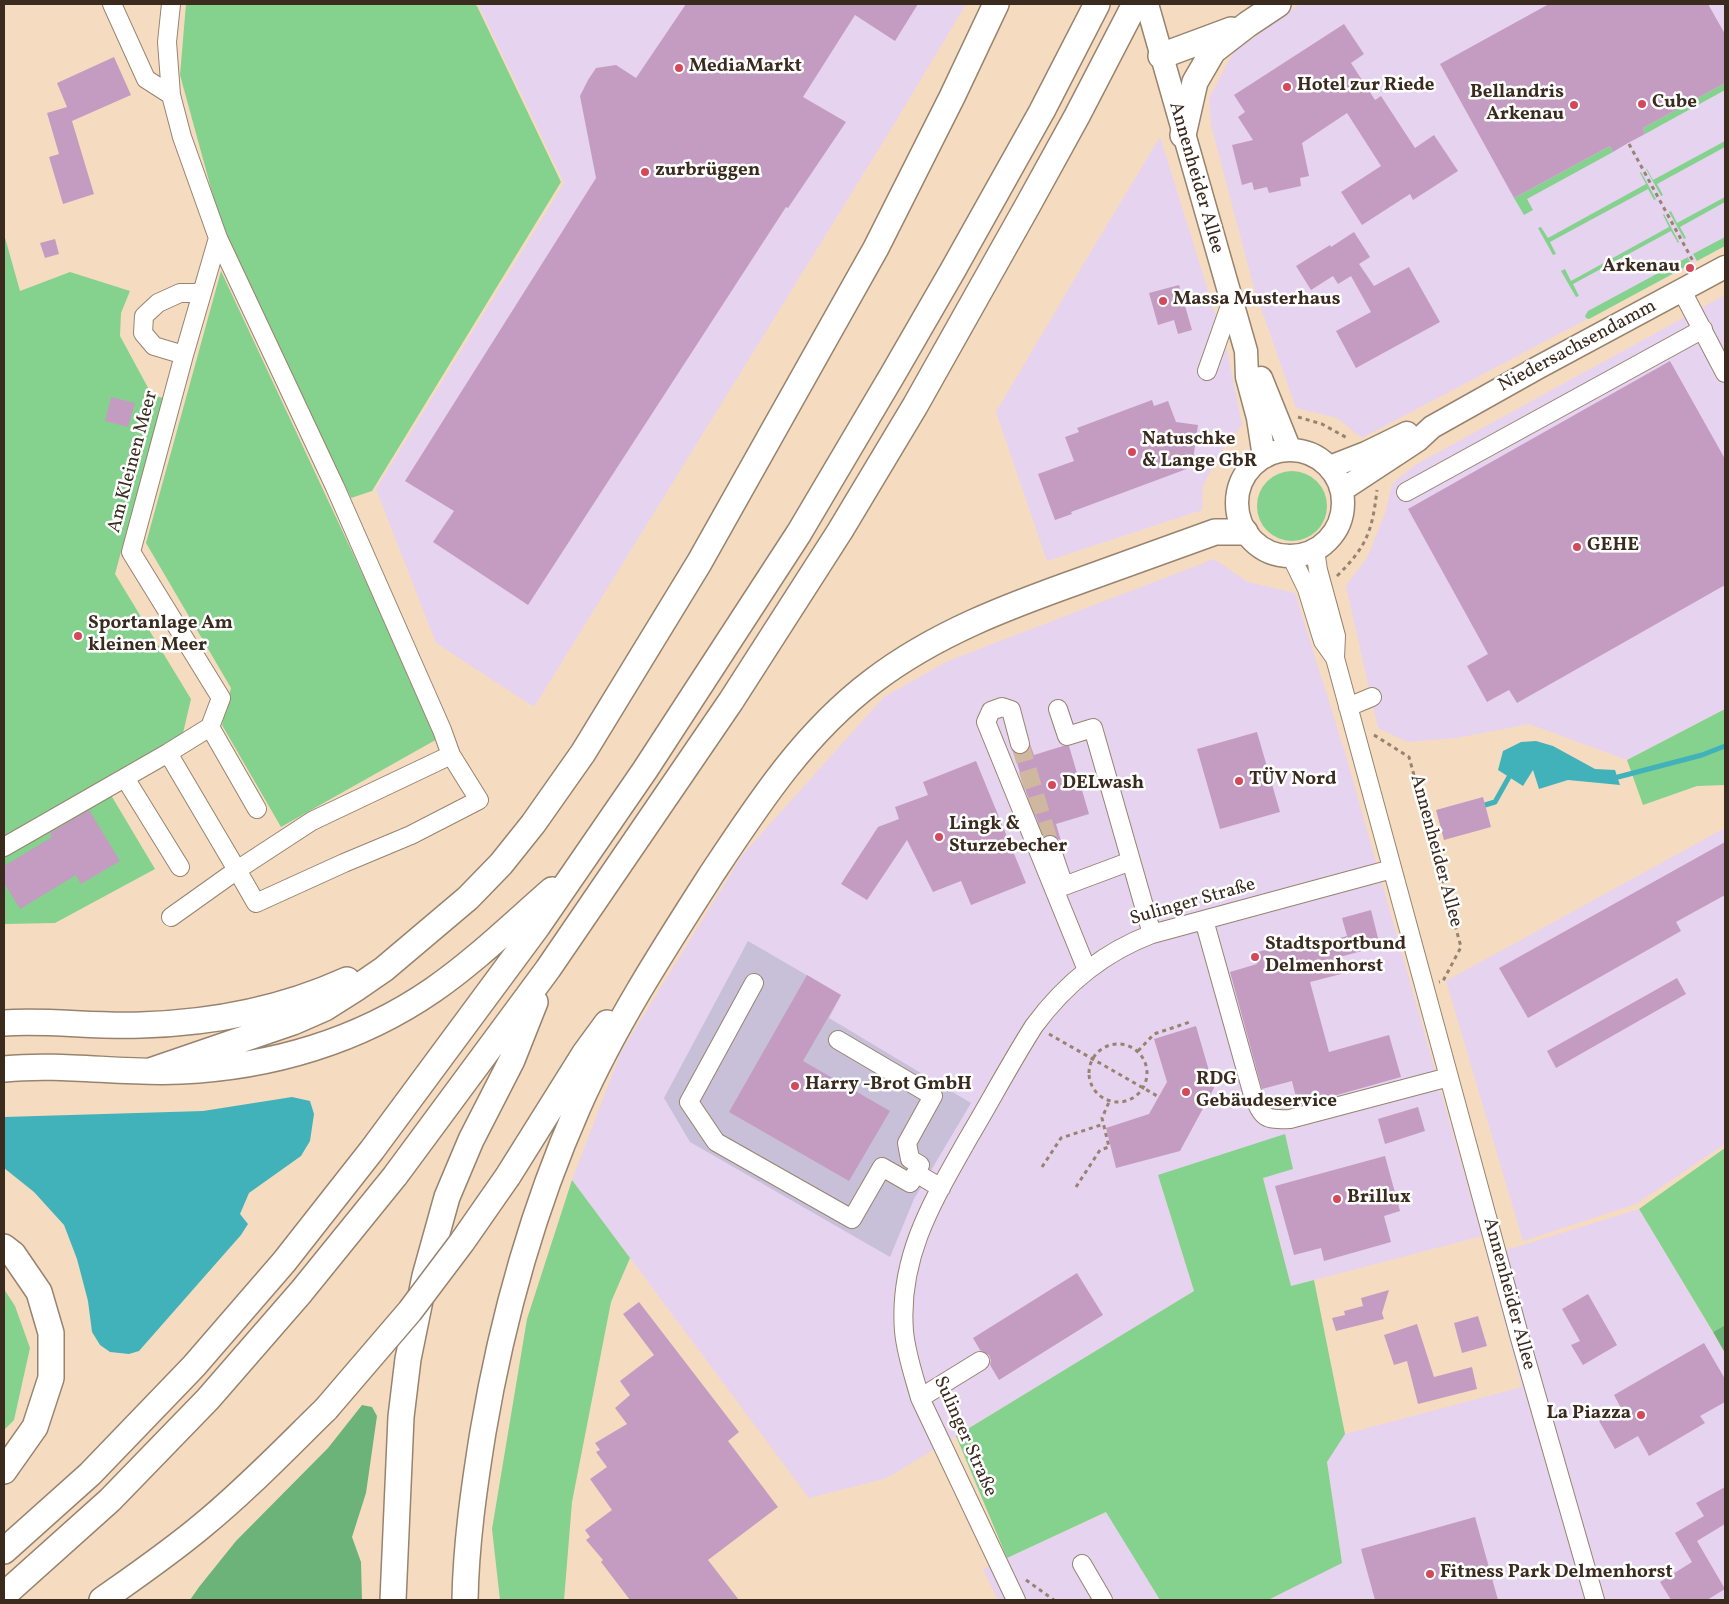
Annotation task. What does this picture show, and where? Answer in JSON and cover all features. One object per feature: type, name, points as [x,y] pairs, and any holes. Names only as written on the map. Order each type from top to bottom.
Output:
[{"type":"highway","points":[[150,1071],[293,1022],[324,1008],[355,989],[384,969],[468,898],[501,864],[533,824],[583,752],[699,563],[876,248],[952,97],[996,4]]},
{"type":"highway","points":[[4,1551],[104,1459],[194,1366],[284,1262],[396,1119],[501,978],[579,868],[799,533],[953,270],[1042,111],[1097,4]]},
{"type":"highway","points":[[4,1595],[110,1500],[208,1399],[277,1320],[395,1176],[548,969],[731,701],[840,531],[915,406],[1028,205],[1135,4]]},
{"type":"highway","points":[[1183,135],[1195,82],[1213,51],[1278,4]]},
{"type":"highway","points":[[1161,56],[1248,24]]},
{"type":"highway","points":[[465,1600],[469,1529],[477,1469],[496,1359],[534,1223],[578,1106],[633,1000],[670,939],[759,803],[788,764],[847,701],[903,660],[934,642],[1013,604],[1215,532],[1245,532]]},
{"type":"highway","points":[[4,1069],[81,1067],[181,1071],[272,1060],[314,1049],[388,1017],[435,989],[579,868]]},
{"type":"highway","points":[[102,1600],[146,1570],[204,1525],[263,1472],[326,1409],[410,1311],[462,1242],[508,1176],[585,1053],[670,939]]},
{"type":"highway","points":[[4,1023],[139,1026],[214,1019],[283,1003],[320,991],[371,969],[415,943]]},
{"type":"highway","points":[[393,1600],[401,1417],[408,1359],[425,1276],[447,1198],[471,1140],[512,1060],[548,969]]},
{"type":"highway","points":[[4,1247],[13,1254],[39,1292],[51,1333],[51,1378],[35,1427],[4,1470]]},
{"type":"main road","name":"Annenheider Allee","points":[[1147,4],[1246,351],[1247,377],[1258,418],[1264,457]]},
{"type":"main road","name":"Niedersachsendamm","points":[[1330,467],[1370,461],[1418,440],[1432,427],[1725,267]]},
{"type":"main road","name":"Annenheider Allee","points":[[1246,351],[1259,371],[1290,450]]},
{"type":"main road","points":[[1290,450],[1311,454],[1321,460],[1330,467],[1342,490],[1342,514],[1338,526],[1328,540],[1315,550],[1304,555],[1291,556],[1273,554],[1257,545],[1245,532],[1237,506],[1238,492],[1243,479],[1252,467],[1264,457],[1276,452],[1290,450]]},
{"type":"main road","name":"Niedersachsendamm","points":[[1342,490],[1370,461]]},
{"type":"street","points":[[112,4],[146,79],[171,96]]},
{"type":"street","points":[[168,753],[256,903],[411,835],[479,800],[451,755],[438,721],[335,487],[218,238],[182,137],[171,96],[167,42],[171,4]]},
{"type":"street","name":"Am Kleinen Meer","points":[[210,727],[221,698],[132,552],[184,355],[218,238]]},
{"type":"street","points":[[1682,290],[1725,373]]},
{"type":"street","points":[[184,355],[154,346],[144,332],[144,316],[158,303],[180,293],[201,293]]},
{"type":"street","points":[[1208,371],[1231,303]]},
{"type":"street","points":[[1406,492],[1703,329]]},
{"type":"street","name":"Annenheider Allee","points":[[1315,550],[1322,587],[1336,636],[1335,658],[1348,707],[1521,1342],[1595,1600]]},
{"type":"street","name":"Annenheider Allee","points":[[1291,556],[1307,589],[1324,641],[1335,658]]},
{"type":"street","points":[[1348,707],[1372,696]]},
{"type":"street","points":[[1020,744],[1011,710],[1002,707],[992,711],[986,722],[1087,970]]},
{"type":"street","points":[[1058,710],[1067,736],[1093,728],[1152,934]]},
{"type":"street","points":[[4,847],[210,727],[257,809]]},
{"type":"street","points":[[171,917],[237,870],[312,821],[451,755]]},
{"type":"street","points":[[125,778],[180,868]]},
{"type":"street","points":[[1050,845],[1064,886],[1131,861]]},
{"type":"street","name":"Sulinger Straße","points":[[1016,1600],[920,1398],[904,1332],[905,1297],[910,1258],[923,1224],[941,1188],[1034,1026],[1051,1004],[1087,970],[1133,941],[1152,934],[1392,869]]},
{"type":"street","points":[[1204,920],[1253,1095],[1266,1118],[1273,1120],[1290,1119],[1449,1078]]},
{"type":"street","points":[[754,983],[689,1102],[716,1142],[852,1219],[882,1168],[910,1183],[920,1165],[910,1159],[907,1143],[933,1096],[838,1040]]},
{"type":"street","points":[[916,1173],[941,1188]]},
{"type":"street","points":[[920,1398],[980,1361]]},
{"type":"street","points":[[1082,1564],[1102,1600]]},
{"type":"path","points":[[1629,144],[1702,279]]},
{"type":"path","points":[[1274,413],[1322,424],[1348,439],[1370,461],[1378,485],[1374,514],[1368,537],[1354,559],[1332,581],[1322,587]]},
{"type":"path","name":"Annenheider Allee","points":[[1356,735],[1370,733],[1409,757],[1461,947],[1443,981],[1424,986]]},
{"type":"path","points":[[1138,1051],[1154,1034],[1190,1022]]},
{"type":"path","points":[[1034,1026],[1159,1097]]},
{"type":"path","points":[[1114,1044],[1125,1044],[1138,1051],[1145,1060],[1148,1070],[1144,1088],[1136,1097],[1124,1103],[1109,1102],[1096,1094],[1090,1083],[1088,1071],[1092,1058],[1103,1047],[1114,1044]]},
{"type":"path","points":[[1076,1187],[1100,1150],[1109,1147],[1102,1118],[1109,1102]]},
{"type":"path","points":[[1042,1167],[1061,1138],[1104,1124]]},
{"type":"shaded area","points":[[478,4],[966,4],[888,134],[534,707],[436,643],[376,489],[564,183]]},
{"type":"shaded area","points":[[1300,4],[1725,4],[1725,246],[1362,438],[1337,418],[1296,408],[1254,288],[1211,125],[1209,98],[1233,53]]},
{"type":"shaded area","points":[[1160,137],[1228,354],[1242,425],[1223,449],[1203,485],[1202,510],[1047,561],[996,412]]},
{"type":"shaded area","points":[[1725,295],[1725,709],[1627,760],[1529,724],[1456,738],[1408,742],[1378,728],[1346,586],[1368,556],[1386,511],[1392,484],[1415,465]]},
{"type":"shaded area","points":[[1214,559],[1248,582],[1295,593],[1346,756],[1482,1236],[1291,1286],[1263,1177],[1158,1175],[1194,1291],[887,1478],[809,1498],[572,1180],[621,1052],[743,854],[884,697],[948,661]]},
{"type":"shaded area","points":[[1725,828],[1725,1144],[1636,1204],[1523,1241],[1446,981]]},
{"type":"shaded area","points":[[748,941],[841,995],[829,1018],[971,1103],[914,1199],[890,1257],[690,1142],[664,1098]]},
{"type":"shaded area","points":[[1639,1209],[1725,1353],[1725,1600],[1268,1600],[1342,1563],[1327,1462],[1345,1434],[1522,1387],[1487,1256]]},
{"type":"shaded area","points":[[1107,1512],[1160,1600],[998,1600],[983,1569]]},
{"type":"green space","points":[[186,4],[474,4],[477,6],[561,182],[372,491],[351,498],[226,243],[180,75]]},
{"type":"green space","points":[[1725,83],[1725,90],[1645,134],[1643,128]]},
{"type":"green space","points":[[1725,141],[1725,147],[1657,184],[1663,195],[1661,196],[1646,169],[1653,180]]},
{"type":"green space","points":[[1610,146],[1613,152],[1527,199],[1533,210],[1524,215],[1514,198]]},
{"type":"green space","points":[[1641,172],[1656,199],[1654,200],[1648,189],[1550,242],[1556,254],[1553,255],[1538,228],[1541,227],[1548,238],[1646,184]]},
{"type":"green space","points":[[1725,197],[1725,202],[1680,227],[1686,238],[1684,239],[1669,212],[1671,211],[1677,223]]},
{"type":"green space","points":[[1664,214],[1678,243],[1671,231],[1573,284],[1579,296],[1576,297],[1561,271],[1565,269],[1571,281],[1669,227]]},
{"type":"green space","name":"Sportanlage Am kleinen Meer","points":[[4,234],[20,291],[70,272],[130,291],[121,313],[120,336],[152,395],[163,398],[115,574],[191,699],[183,733],[102,780],[155,869],[55,923],[4,924]]},
{"type":"green space","points":[[1725,237],[1725,246],[1697,261],[1693,254]]},
{"type":"green space","points":[[1688,257],[1691,264],[1589,319],[1586,318],[1585,316],[1588,311]]},
{"type":"green space","points":[[221,271],[439,738],[281,827],[222,725],[231,688],[146,543]]},
{"type":"green space","points":[[1292,471],[1305,474],[1317,481],[1324,493],[1327,506],[1324,519],[1317,531],[1305,538],[1292,541],[1279,538],[1267,531],[1260,519],[1257,506],[1260,493],[1267,481],[1279,474]]},
{"type":"green space","points":[[1725,709],[1725,785],[1697,786],[1643,805],[1627,760]]},
{"type":"green space","points":[[1285,1134],[1293,1169],[1263,1178],[1291,1286],[1314,1280],[1345,1434],[1327,1462],[1342,1563],[1268,1600],[1160,1600],[1106,1512],[1007,1558],[956,1436],[1194,1291],[1158,1175]]},
{"type":"green space","points":[[1725,1148],[1725,1325],[1713,1332],[1639,1209]]},
{"type":"green space","points":[[572,1180],[630,1258],[611,1302],[572,1502],[564,1600],[500,1600],[492,1529],[527,1319]]},
{"type":"green space","points":[[4,1289],[15,1306],[30,1348],[14,1420],[4,1430]]},
{"type":"green space","points":[[1725,1325],[1725,1353],[1713,1332]]},
{"type":"green space","points":[[362,1405],[372,1407],[377,1416],[366,1493],[352,1537],[361,1562],[362,1600],[190,1600],[236,1541],[328,1448]]},
{"type":"water","points":[[1536,741],[1553,746],[1595,769],[1615,770],[1620,785],[1568,780],[1539,789],[1533,770],[1523,786],[1498,770],[1503,751],[1521,742]]},
{"type":"water","points":[[292,1097],[310,1101],[314,1114],[310,1141],[301,1156],[249,1193],[240,1214],[248,1224],[241,1235],[139,1351],[129,1354],[110,1352],[100,1345],[92,1332],[88,1301],[77,1259],[64,1225],[34,1192],[4,1168],[4,1117],[203,1111]]},
{"type":"building","points":[[686,4],[918,4],[895,41],[855,15],[803,97],[846,122],[788,208],[786,207],[528,605],[433,542],[454,511],[405,481],[596,178],[580,96],[588,80],[596,68],[616,65],[636,78]]},
{"type":"building","name":"Bellandris Arkenau","points":[[1549,4],[1708,4],[1725,34],[1725,83],[1643,128],[1645,134],[1613,152],[1610,146],[1514,198],[1440,64]]},
{"type":"building","points":[[1344,24],[1364,54],[1351,63],[1375,100],[1381,96],[1415,148],[1434,135],[1458,171],[1413,200],[1410,194],[1362,225],[1341,192],[1381,166],[1347,113],[1302,143],[1309,176],[1300,178],[1301,186],[1269,193],[1267,187],[1254,190],[1252,182],[1242,185],[1232,145],[1253,140],[1238,117],[1245,112],[1234,95]]},
{"type":"building","points":[[114,57],[131,95],[72,121],[94,194],[63,204],[49,157],[59,154],[47,113],[67,107],[57,83]]},
{"type":"building","points":[[1354,232],[1370,257],[1359,264],[1374,286],[1409,267],[1440,322],[1356,368],[1336,331],[1371,312],[1351,276],[1338,284],[1333,276],[1311,290],[1296,266]]},
{"type":"building","points":[[55,239],[59,254],[45,258],[40,243]]},
{"type":"building","name":"Massa Musterhaus","points":[[1179,285],[1192,330],[1178,334],[1174,320],[1158,325],[1149,293]]},
{"type":"building","name":"GEHE","points":[[1670,361],[1725,459],[1725,585],[1517,703],[1509,690],[1487,702],[1467,666],[1488,654],[1408,509]]},
{"type":"building","points":[[111,397],[135,403],[128,427],[105,421]]},
{"type":"building","name":"Natuschke & Lange GbR","points":[[1152,400],[1154,406],[1168,401],[1176,422],[1198,425],[1192,467],[1071,512],[1072,514],[1055,520],[1038,474],[1074,461],[1065,437],[1079,432],[1077,428]]},
{"type":"building","name":"TÜV Nord","points":[[1257,732],[1280,812],[1220,829],[1197,749]]},
{"type":"building","name":"DELwash","points":[[1030,744],[1034,755],[1069,746],[1089,814],[1056,824],[1061,841],[1053,835],[1044,837],[1026,792],[1014,753],[1023,754],[1028,751]]},
{"type":"building","name":"Lingk & Sturzebecher","points":[[976,761],[1026,883],[971,905],[961,881],[933,892],[907,840],[867,900],[841,884],[878,827],[899,819],[895,807],[928,795],[923,782]]},
{"type":"building","points":[[1483,797],[1491,827],[1444,840],[1436,810]]},
{"type":"building","points":[[89,810],[120,861],[81,884],[76,875],[20,909],[4,883],[4,866],[52,837],[50,833]]},
{"type":"building","points":[[1725,842],[1725,895],[1676,922],[1681,931],[1528,1018],[1499,968]]},
{"type":"building","points":[[1371,910],[1380,946],[1340,957],[1345,973],[1310,982],[1329,1052],[1389,1035],[1401,1077],[1298,1106],[1292,1081],[1262,1089],[1230,972],[1257,964],[1254,953],[1298,941],[1301,949],[1347,936],[1342,918]]},
{"type":"building","name":"Harry -Brot GmbH","points":[[807,975],[841,995],[803,1061],[890,1111],[849,1181],[729,1112]]},
{"type":"building","points":[[1677,978],[1686,994],[1556,1068],[1547,1051]]},
{"type":"building","name":"RDG Gebäudeservice","points":[[1196,1026],[1214,1088],[1180,1151],[1116,1168],[1106,1128],[1149,1114],[1167,1082],[1154,1039]]},
{"type":"building","points":[[1418,1107],[1425,1131],[1385,1144],[1378,1119]]},
{"type":"building","name":"Brillux","points":[[1385,1156],[1400,1211],[1384,1216],[1391,1242],[1324,1261],[1321,1248],[1294,1255],[1275,1186]]},
{"type":"building","points":[[1077,1273],[1103,1315],[999,1380],[990,1365],[989,1355],[980,1350],[973,1338]]},
{"type":"building","points":[[1389,1290],[1382,1313],[1384,1319],[1336,1331],[1332,1318],[1345,1315],[1344,1311],[1363,1306],[1361,1298]]},
{"type":"building","points":[[1588,1294],[1617,1345],[1583,1365],[1571,1345],[1580,1341],[1562,1309]]},
{"type":"building","points":[[639,1302],[739,1432],[728,1441],[778,1507],[708,1560],[739,1600],[630,1600],[601,1562],[603,1560],[586,1540],[590,1537],[585,1530],[612,1510],[590,1479],[607,1467],[596,1452],[600,1450],[595,1443],[627,1424],[615,1408],[630,1395],[620,1381],[654,1355],[623,1314]]},
{"type":"building","points":[[1478,1316],[1487,1346],[1462,1353],[1454,1323]]},
{"type":"building","points":[[1417,1324],[1434,1377],[1472,1367],[1477,1389],[1418,1404],[1407,1361],[1394,1365],[1384,1335]]},
{"type":"building","points":[[1704,1343],[1725,1379],[1725,1402],[1700,1416],[1705,1423],[1649,1456],[1638,1436],[1615,1449],[1599,1421],[1621,1408],[1614,1395]]},
{"type":"building","points":[[1725,1487],[1725,1524],[1697,1541],[1725,1589],[1707,1600],[1671,1600],[1660,1582],[1692,1562],[1675,1533],[1704,1516],[1696,1503]]},
{"type":"building","name":"Fitness Park Delmenhorst","points":[[1475,1517],[1498,1600],[1375,1600],[1361,1549]]},
{"type":"waterway","points":[[1618,777],[1702,755],[1725,746]]},
{"type":"waterway","points":[[1485,805],[1495,802],[1509,777]]},
{"type":"tunnel","points":[[1020,744],[1050,845]]},
{"type":"place","name":"MediaMarkt","points":[[679,68]]},
{"type":"place","name":"Hotel zur Riede","points":[[1287,87]]},
{"type":"place","name":"Cube","points":[[1642,104]]},
{"type":"place","name":"Bellandris Arkenau","points":[[1574,105]]},
{"type":"place","name":"zurbrüggen","points":[[645,172]]},
{"type":"place","name":"Arkenau","points":[[1690,268]]},
{"type":"place","name":"Massa Musterhaus","points":[[1163,301]]},
{"type":"place","name":"Natuschke & Lange GbR","points":[[1132,452]]},
{"type":"place","name":"GEHE","points":[[1577,547]]},
{"type":"place","name":"Sportanlage Am kleinen Meer","points":[[78,636]]},
{"type":"place","name":"TÜV Nord","points":[[1239,781]]},
{"type":"place","name":"DELwash","points":[[1052,785]]},
{"type":"place","name":"Lingk & Sturzebecher","points":[[939,837]]},
{"type":"place","name":"Stadtsportbund Delmenhorst","points":[[1255,957]]},
{"type":"place","name":"Harry -Brot GmbH","points":[[795,1086]]},
{"type":"place","name":"RDG Gebäudeservice","points":[[1186,1092]]},
{"type":"place","name":"Brillux","points":[[1337,1199]]},
{"type":"place","name":"La Piazza","points":[[1641,1415]]},
{"type":"place","name":"Fitness Park Delmenhorst","points":[[1430,1574]]}]
